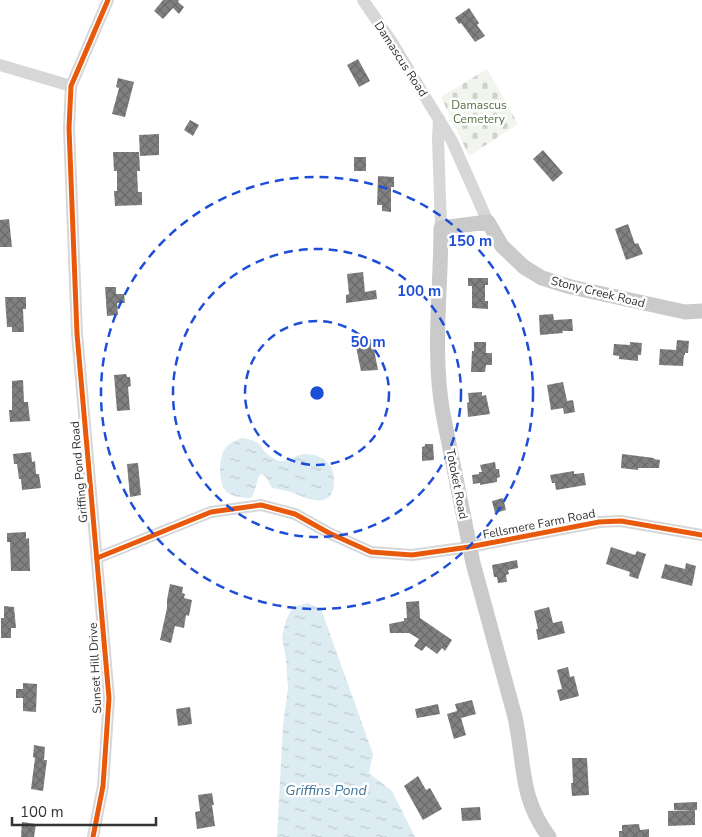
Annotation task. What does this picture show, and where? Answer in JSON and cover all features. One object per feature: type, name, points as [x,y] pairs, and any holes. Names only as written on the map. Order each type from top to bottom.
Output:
[{"type":"main road","points":[[440,228],[488,222]]},
{"type":"main road","name":"Stony Creek Road","points":[[488,222],[502,246],[524,267],[542,278],[571,287],[685,312],[702,311]]},
{"type":"main road","name":"Totoket Road","points":[[440,228],[438,360],[440,393],[479,589],[515,717],[525,788],[532,809],[549,837]]},
{"type":"street","name":"Griffing Pond Road","points":[[97,558],[77,334],[68,128],[71,86],[108,0]]},
{"type":"street","name":"Damascus Road","points":[[363,0],[439,119]]},
{"type":"street","points":[[0,65],[71,86]]},
{"type":"street","name":"Stony Creek Road","points":[[439,119],[460,158],[488,222]]},
{"type":"street","name":"Totoket Road","points":[[439,119],[440,228]]},
{"type":"street","points":[[97,558],[211,512],[261,505],[295,514],[329,533],[371,552],[412,555],[470,547]]},
{"type":"street","name":"Fellsmere Farm Road","points":[[470,547],[599,522],[621,521],[702,535]]},
{"type":"street","name":"Sunset Hill Drive","points":[[93,837],[103,786],[109,698],[97,558]]},
{"type":"green space","name":"Damascus Cemetery","points":[[487,69],[518,124],[469,156],[441,97]]},
{"type":"water","points":[[242,438],[258,443],[268,455],[282,461],[305,454],[321,457],[328,463],[333,472],[334,485],[330,496],[326,499],[315,500],[272,488],[266,477],[261,474],[251,498],[228,493],[222,483],[220,469],[222,455],[228,445]]},
{"type":"water","name":"Griffins Pond","points":[[308,603],[321,609],[373,754],[369,773],[392,791],[415,837],[277,837],[283,725],[288,688],[282,637],[286,620],[293,607]]},
{"type":"building","points":[[163,0],[179,0],[178,2],[184,7],[179,14],[173,8],[163,19],[154,11]]},
{"type":"building","points":[[469,8],[485,36],[475,42],[455,18]]},
{"type":"building","points":[[358,59],[370,81],[359,87],[347,65]]},
{"type":"building","points":[[118,78],[134,82],[125,117],[112,114],[119,88],[116,87]]},
{"type":"building","points":[[190,120],[199,125],[193,136],[184,130]]},
{"type":"building","points":[[159,134],[159,155],[140,156],[139,135]]},
{"type":"building","points":[[543,150],[563,173],[553,182],[533,159]]},
{"type":"building","points":[[113,152],[139,152],[140,171],[137,171],[138,192],[142,192],[142,205],[115,206],[114,191],[117,191],[117,171],[114,171]]},
{"type":"building","points":[[354,157],[366,157],[366,171],[354,171]]},
{"type":"building","points":[[378,176],[394,177],[394,187],[391,187],[391,212],[382,211],[382,205],[377,205]]},
{"type":"building","points":[[9,219],[12,247],[0,247],[0,220]]},
{"type":"building","points":[[628,224],[635,244],[638,243],[643,254],[626,260],[615,229]]},
{"type":"building","points":[[363,272],[365,292],[376,290],[377,299],[346,303],[346,295],[349,294],[347,274]]},
{"type":"building","points":[[468,278],[488,278],[488,285],[485,285],[485,301],[488,301],[488,309],[472,308],[472,286],[468,286]]},
{"type":"building","points":[[105,287],[116,287],[116,294],[124,294],[125,303],[117,303],[118,315],[107,316]]},
{"type":"building","points":[[5,297],[26,297],[26,309],[23,309],[24,332],[12,332],[12,327],[7,327]]},
{"type":"building","points":[[553,314],[554,320],[572,319],[573,331],[540,335],[539,315]]},
{"type":"building","points":[[372,339],[378,370],[361,371],[355,342]]},
{"type":"building","points":[[677,340],[689,341],[688,353],[684,355],[683,366],[659,365],[660,349],[676,350]]},
{"type":"building","points":[[474,342],[486,342],[486,353],[492,353],[492,365],[486,365],[485,372],[471,372]]},
{"type":"building","points":[[630,342],[642,343],[641,355],[638,355],[638,361],[619,359],[619,356],[613,355],[614,344],[630,345]]},
{"type":"building","points":[[126,374],[127,377],[130,377],[131,386],[128,387],[130,410],[117,411],[114,375]]},
{"type":"building","points":[[23,380],[24,402],[28,402],[30,421],[10,422],[9,410],[12,410],[12,381]]},
{"type":"building","points":[[563,382],[567,401],[573,400],[575,412],[564,414],[563,408],[551,410],[547,385]]},
{"type":"building","points":[[482,392],[482,396],[486,395],[490,414],[468,417],[468,393]]},
{"type":"building","points":[[425,444],[433,444],[434,460],[422,461],[422,447]]},
{"type":"building","points":[[31,452],[32,462],[35,461],[36,474],[39,474],[41,488],[22,490],[21,479],[19,479],[17,464],[14,464],[13,454]]},
{"type":"building","points":[[622,454],[660,460],[659,468],[638,468],[638,470],[621,468]]},
{"type":"building","points":[[495,462],[496,469],[499,469],[500,477],[497,478],[497,482],[480,485],[480,483],[473,484],[472,475],[482,472],[480,465]]},
{"type":"building","points":[[138,463],[141,495],[130,497],[127,464]]},
{"type":"building","points":[[574,471],[574,474],[584,473],[586,485],[556,490],[555,483],[552,483],[550,475]]},
{"type":"building","points":[[503,498],[506,510],[495,513],[492,501]]},
{"type":"building","points":[[26,532],[26,539],[29,538],[30,571],[11,571],[10,542],[7,542],[7,533]]},
{"type":"building","points":[[611,547],[635,555],[637,551],[646,554],[638,579],[629,576],[630,572],[606,564]]},
{"type":"building","points":[[517,560],[518,568],[508,570],[509,574],[506,575],[507,582],[498,583],[497,577],[494,577],[492,565]]},
{"type":"building","points":[[686,563],[696,566],[692,586],[661,578],[665,564],[685,569]]},
{"type":"building","points":[[170,584],[183,587],[182,593],[185,594],[184,598],[192,600],[189,616],[186,615],[184,628],[175,626],[171,643],[160,640]]},
{"type":"building","points":[[419,601],[420,618],[452,640],[445,651],[442,648],[437,654],[426,646],[422,651],[414,646],[419,639],[409,633],[390,633],[389,624],[404,621],[404,618],[407,618],[406,602]]},
{"type":"building","points":[[4,606],[14,607],[16,628],[11,628],[11,638],[1,638],[1,618],[4,618]]},
{"type":"building","points":[[549,607],[553,623],[562,621],[565,633],[538,640],[536,629],[538,629],[534,611]]},
{"type":"building","points":[[568,667],[570,677],[574,676],[579,696],[560,701],[557,690],[562,689],[557,670]]},
{"type":"building","points":[[23,683],[37,684],[36,712],[23,711],[23,698],[16,698],[16,689],[23,689]]},
{"type":"building","points":[[472,700],[476,714],[461,718],[466,735],[454,739],[447,714],[457,711],[455,704]]},
{"type":"building","points":[[438,704],[440,714],[417,718],[415,709]]},
{"type":"building","points":[[190,707],[192,724],[178,726],[176,709]]},
{"type":"building","points":[[34,745],[45,747],[44,760],[47,760],[43,791],[31,789],[35,758],[33,757]]},
{"type":"building","points":[[572,758],[587,758],[589,795],[572,796]]},
{"type":"building","points":[[418,776],[426,790],[430,788],[442,809],[423,820],[404,786]]},
{"type":"building","points":[[212,793],[215,826],[197,829],[195,812],[200,811],[198,795]]},
{"type":"building","points":[[697,802],[697,810],[674,810],[674,803]]},
{"type":"building","points":[[480,807],[481,820],[462,821],[461,808]]},
{"type":"building","points":[[695,810],[695,825],[668,826],[668,811]]},
{"type":"building","points":[[22,822],[36,824],[34,837],[21,837]]},
{"type":"building","points":[[639,824],[640,830],[649,829],[649,837],[619,837],[622,825]]},
{"type":"cycle path","points":[[93,837],[103,786],[109,698],[77,334],[69,128],[71,86],[108,0]]},
{"type":"cycle path","points":[[97,558],[211,512],[261,505],[295,514],[329,533],[371,552],[412,555],[469,547],[599,522],[621,521],[702,535]]}]
